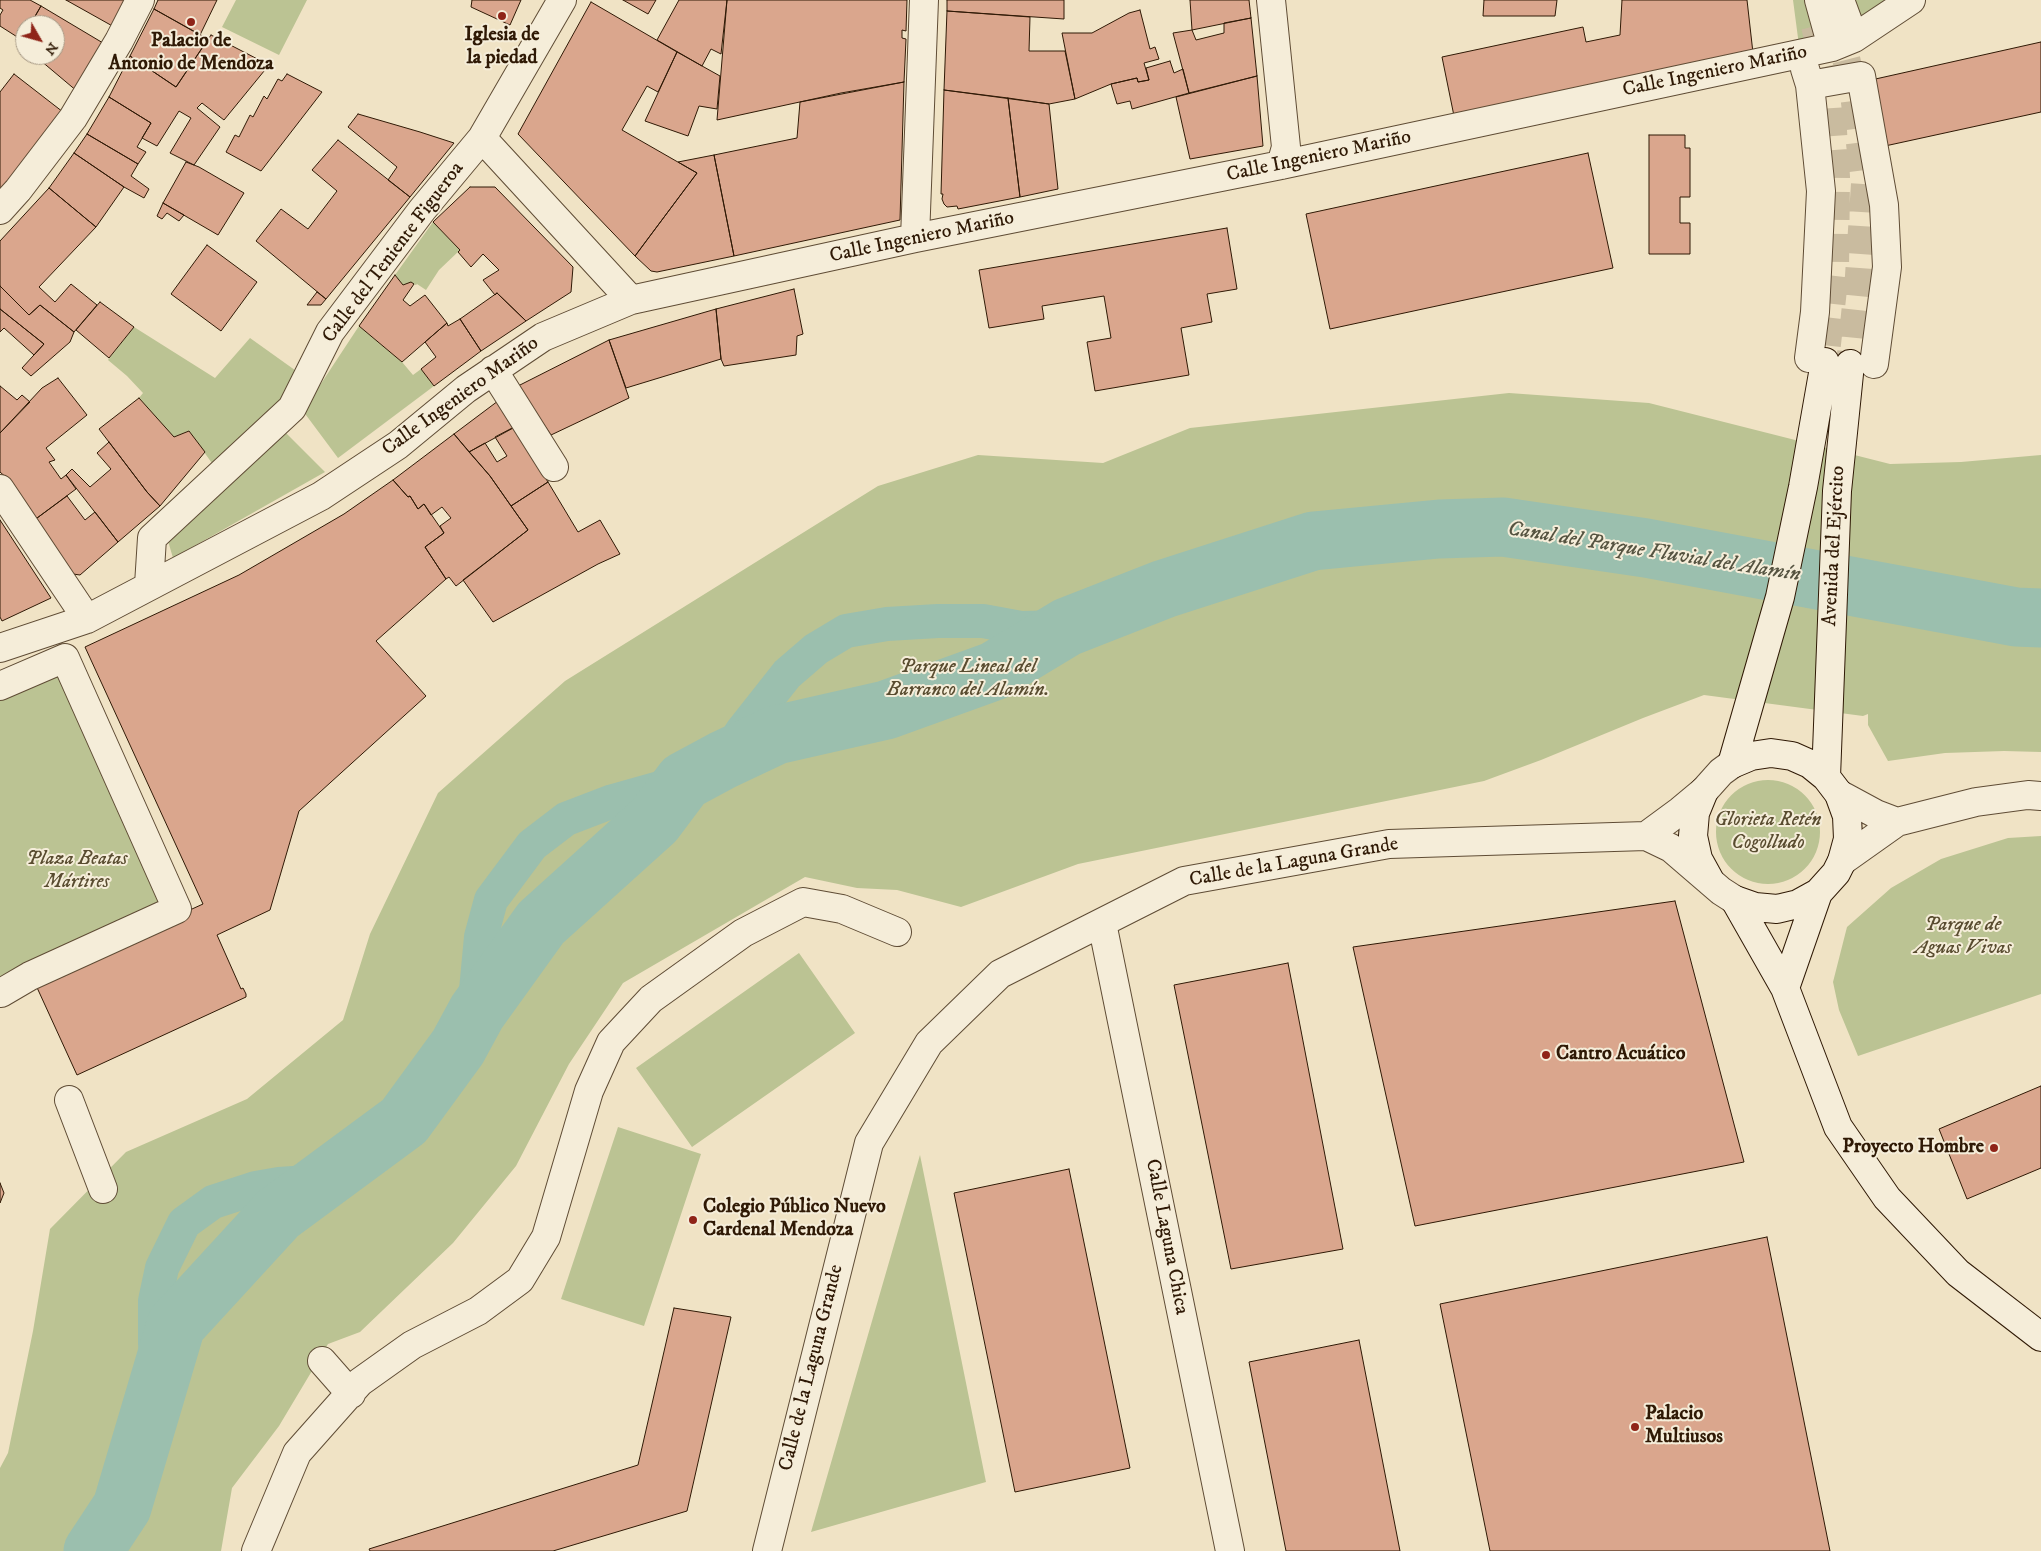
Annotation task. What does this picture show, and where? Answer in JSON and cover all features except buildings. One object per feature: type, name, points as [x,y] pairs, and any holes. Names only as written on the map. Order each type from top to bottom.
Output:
[{"type":"street","points":[[0,210],[73,118],[119,41],[140,0]]},
{"type":"street","name":"Calle del Teniente Figueroa","points":[[149,585],[152,538],[292,408],[330,332],[422,210],[482,138],[562,0]]},
{"type":"street","points":[[915,238],[924,0]]},
{"type":"street","points":[[1271,0],[1286,147],[1281,165]]},
{"type":"street","points":[[1819,0],[1843,43]]},
{"type":"street","points":[[1840,0],[1843,43]]},
{"type":"street","name":"Calle Ingeniero Mariño","points":[[0,648],[86,619],[321,496],[398,445],[466,389],[543,337],[631,300],[915,238],[1281,165],[1843,43],[1911,0]]},
{"type":"street","points":[[1800,53],[1810,85],[1821,191],[1815,312],[1840,362]]},
{"type":"street","points":[[1810,85],[1861,76],[1884,205],[1886,258],[1840,362]]},
{"type":"street","points":[[482,138],[631,300]]},
{"type":"street","name":"Avenida del Ejército","points":[[1732,764],[1780,597],[1803,486],[1840,362]]},
{"type":"street","name":"Avenida del Ejército","points":[[1833,786],[1827,729],[1837,491],[1840,362]]},
{"type":"street","points":[[494,370],[554,467]]},
{"type":"street","points":[[0,489],[86,619]]},
{"type":"street","points":[[46,633],[56,662]]},
{"type":"street","points":[[0,686],[65,658],[177,909],[30,976],[1,993]]},
{"type":"street","points":[[1646,836],[1704,790],[1721,772],[1732,764],[1751,756],[1771,753],[1792,756],[1810,764],[1833,786],[1876,814],[1897,822]]},
{"type":"street","points":[[1704,790],[1695,812],[1693,836],[1698,859],[1709,879],[1721,891],[1735,900],[1755,907],[1777,908],[1798,904],[1818,893],[1828,884],[1842,862],[1848,839],[1847,816],[1833,786]]},
{"type":"street","points":[[1842,862],[1897,822],[1976,802],[2028,795],[2041,796]]},
{"type":"street","name":"Calle de la Laguna Grande","points":[[766,1551],[870,1143],[929,1043],[1000,974],[1184,881],[1389,844],[1646,836],[1672,848],[1709,879]]},
{"type":"street","points":[[1785,988],[1818,893]]},
{"type":"street","points":[[1735,900],[1785,988],[1838,1127],[1887,1198],[1958,1273],[2041,1337]]},
{"type":"street","points":[[256,1551],[297,1453],[360,1382],[412,1345],[478,1311],[520,1280],[546,1237],[589,1091],[611,1042],[651,999],[743,933],[803,902],[842,909],[897,932]]},
{"type":"street","name":"Calle Laguna Chica","points":[[1102,923],[1230,1551]]},
{"type":"street","points":[[69,1100],[102,1189]]},
{"type":"street","points":[[322,1360],[351,1394]]},
{"type":"green space","points":[[236,0],[307,0],[279,55],[222,27]]},
{"type":"green space","points":[[1793,0],[1914,0],[1800,53]]},
{"type":"green space","points":[[433,222],[460,250],[439,270],[426,290],[417,284],[403,285],[395,275]]},
{"type":"green space","points":[[359,326],[402,362],[413,375],[421,369],[434,386],[338,458],[303,411]]},
{"type":"green space","points":[[134,327],[215,378],[250,338],[306,378],[214,466],[189,431],[174,437],[166,430],[139,398],[143,393],[108,360]]},
{"type":"green space","name":"Parque Lineal del Barranco del Alamín.","points":[[1509,393],[1649,403],[1890,464],[1961,462],[2041,455],[2041,752],[1945,753],[1888,761],[1868,725],[1868,714],[1863,716],[1704,695],[1484,781],[1078,864],[961,907],[897,890],[857,888],[805,877],[623,983],[569,1064],[516,1166],[453,1243],[360,1332],[328,1344],[279,1426],[232,1488],[221,1551],[0,1551],[0,1468],[8,1453],[33,1331],[50,1229],[126,1152],[247,1099],[343,1020],[370,934],[438,793],[565,681],[878,486],[978,455],[1103,463],[1190,428]]},
{"type":"green space","points":[[278,425],[325,472],[173,558],[166,534]]},
{"type":"green space","name":"Plaza Beatas Mártires","points":[[65,658],[177,909],[0,991],[0,686]]},
{"type":"green space","name":"Glorieta Retén Cogolludo","points":[[1768,780],[1788,784],[1805,795],[1816,812],[1820,832],[1816,852],[1805,869],[1788,880],[1768,884],[1748,880],[1731,869],[1720,852],[1716,832],[1720,812],[1731,795],[1748,784]]},
{"type":"green space","name":"Parque de Aguas Vivas","points":[[2041,836],[2041,994],[1858,1056],[1839,1010],[1833,982],[1847,927],[1891,888],[1941,859],[2008,838]]},
{"type":"green space","points":[[799,953],[855,1033],[692,1147],[636,1068]]},
{"type":"green space","points":[[618,1127],[701,1154],[644,1326],[561,1299]]},
{"type":"green space","points":[[920,1155],[986,1482],[811,1532]]},
{"type":"waterway","name":"Canal del Parque Fluvial del Alamín","points":[[93,1551],[122,1507],[176,1325],[278,1214],[404,1121],[458,1047],[477,1012],[541,923],[654,821],[684,781],[723,760],[776,735],[886,710],[994,671],[1067,627],[1164,589],[1313,541],[1439,529],[1503,527],[1646,548],[2016,617],[2041,618]]},
{"type":"waterway","points":[[723,760],[742,731],[787,674],[816,649],[846,631],[887,624],[938,621],[983,621],[1021,628],[1067,627]]},
{"type":"waterway","points":[[477,1012],[476,990],[481,937],[491,900],[532,845],[566,819],[613,801],[684,781]]},
{"type":"waterway","points":[[159,1380],[155,1343],[155,1301],[162,1268],[184,1223],[213,1202],[256,1188],[279,1184],[323,1181]]},
{"type":"tunnel","points":[[1836,19],[1853,86],[1865,184],[1859,276],[1850,364]]},
{"type":"tunnel","points":[[1815,26],[1830,85],[1836,177],[1835,271],[1825,362]]},
{"type":"place","name":"Iglesia de la piedad","points":[[502,16]]},
{"type":"place","name":"Palacio de Antonio de Mendoza","points":[[191,22]]},
{"type":"place","name":"Cantro Acuático","points":[[1546,1055]]},
{"type":"place","name":"Proyecto Hombre","points":[[1994,1148]]},
{"type":"place","name":"Colegio Público Nuevo Cardenal Mendoza","points":[[693,1220]]},
{"type":"place","name":"Palacio Multiusos","points":[[1635,1427]]}]
